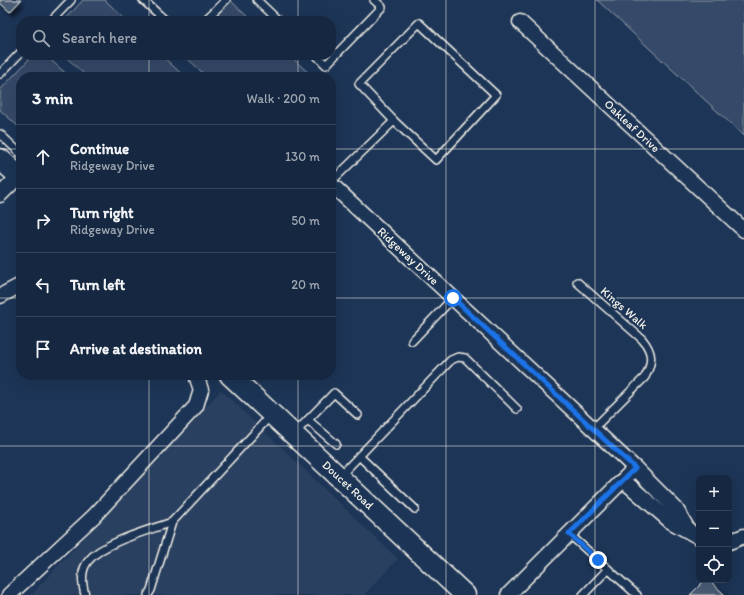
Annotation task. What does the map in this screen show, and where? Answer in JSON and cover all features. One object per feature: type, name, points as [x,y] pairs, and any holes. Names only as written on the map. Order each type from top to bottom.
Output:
[{"type":"street","name":"Oakleaf Drive","points":[[520,22],[744,230]]},
{"type":"street","points":[[6,160],[16,172]]},
{"type":"street","points":[[0,194],[16,180]]},
{"type":"street","name":"Ridgeway Drive","points":[[336,188],[635,468],[676,509],[694,534]]},
{"type":"street","points":[[0,296],[16,288]]},
{"type":"street","points":[[9,595],[94,516],[196,406],[202,390],[198,380]]},
{"type":"street","name":"Doucet Road","points":[[235,380],[465,595]]},
{"type":"street","points":[[508,595],[635,468]]},
{"type":"street","points":[[623,480],[670,521],[694,534]]},
{"type":"street","points":[[732,541],[744,536]]},
{"type":"lane","points":[[56,16],[71,0]]},
{"type":"lane","points":[[143,0],[161,16]]},
{"type":"lane","points":[[209,16],[226,0]]},
{"type":"lane","points":[[257,0],[275,16]]},
{"type":"lane","points":[[336,55],[382,7],[374,0]]},
{"type":"lane","points":[[419,23],[496,95],[436,160],[394,121],[359,84],[419,23]]},
{"type":"lane","points":[[0,74],[16,57]]},
{"type":"lane","points":[[321,60],[326,65],[331,60]]},
{"type":"lane","points":[[336,178],[394,121]]},
{"type":"lane","points":[[0,134],[6,160]]},
{"type":"lane","name":"Kings Walk","points":[[577,282],[642,339],[648,347],[651,356],[649,369],[645,377],[593,429]]},
{"type":"lane","points":[[412,342],[453,298]]},
{"type":"lane","points":[[340,477],[451,360],[458,357],[466,358],[517,409]]},
{"type":"lane","points":[[294,434],[334,393],[358,415]]},
{"type":"lane","points":[[148,595],[151,590],[172,522],[272,414]]},
{"type":"lane","points":[[308,420],[336,444]]},
{"type":"lane","points":[[359,456],[416,509]]},
{"type":"lane","points":[[85,595],[82,572],[88,561],[96,553],[108,546],[172,522]]},
{"type":"lane","points":[[569,534],[637,595]]},
{"type":"lane","points":[[584,595],[608,569]]},
{"type":"shaded area","points":[[83,0],[105,0],[122,16],[69,16]]},
{"type":"shaded area","points":[[230,0],[247,16],[216,16]]},
{"type":"shaded area","points":[[597,0],[744,0],[744,136]]},
{"type":"shaded area","points":[[28,60],[51,60],[64,72],[17,72]]},
{"type":"shaded area","points":[[69,60],[166,60],[180,72],[82,72]]},
{"type":"shaded area","points":[[189,60],[294,60],[308,72],[202,72]]},
{"type":"shaded area","points":[[16,73],[16,124],[0,110],[0,90]]},
{"type":"shaded area","points":[[221,390],[398,559],[364,595],[31,595]]},
{"type":"building","points":[[0,0],[21,0],[10,12],[0,3]]},
{"type":"building","points":[[702,583],[712,583],[725,595],[690,595]]},
{"type":"route","points":[[453,298],[635,468],[569,534],[598,560]]}]
